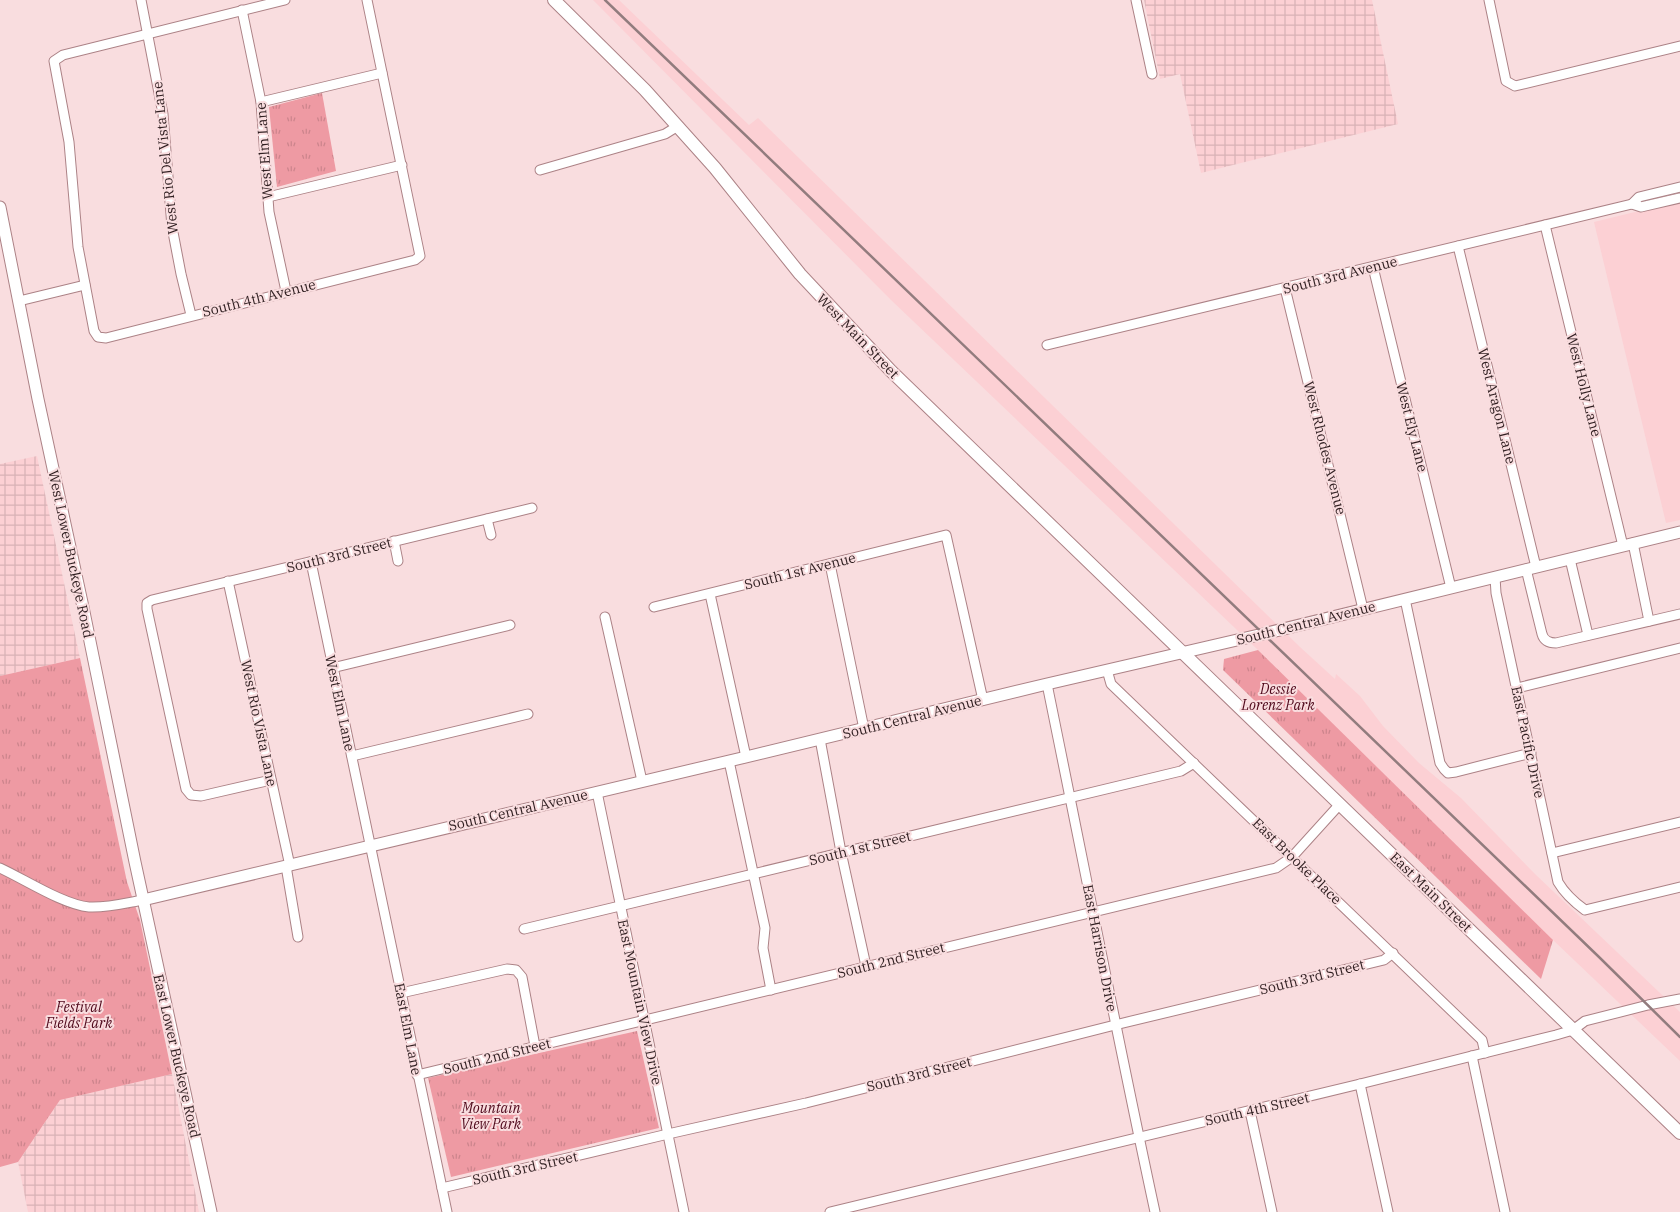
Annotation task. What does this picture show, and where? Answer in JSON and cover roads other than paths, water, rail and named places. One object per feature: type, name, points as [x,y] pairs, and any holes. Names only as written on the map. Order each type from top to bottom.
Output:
[{"type":"main road","name":"West Main Street","points":[[554,0],[645,90],[678,126],[715,168],[800,274],[845,324],[898,378],[1182,652]]},
{"type":"main road","name":"East Main Street","points":[[1182,652],[1680,1133]]},
{"type":"street","name":"West Rio Del Vista Lane","points":[[141,0],[163,114],[172,227],[181,274],[192,315]]},
{"type":"street","points":[[19,301],[85,285],[78,247],[70,142],[54,61],[63,55],[285,0]]},
{"type":"street","points":[[268,197],[402,165],[367,0]]},
{"type":"street","points":[[1136,0],[1152,74]]},
{"type":"street","points":[[1489,0],[1506,81],[1515,86],[1680,46]]},
{"type":"street","name":"West Elm Lane","points":[[242,10],[261,102],[269,212],[286,291]]},
{"type":"street","points":[[261,102],[382,73]]},
{"type":"street","points":[[540,170],[665,134],[678,126]]},
{"type":"street","name":"South 4th Avenue","points":[[85,285],[94,331],[98,337],[106,338],[286,291],[415,260],[420,256],[402,165]]},
{"type":"street","name":"South 3rd Avenue","points":[[1048,345],[1632,204],[1639,197],[1680,187]]},
{"type":"street","name":"South 3rd Avenue","points":[[1632,204],[1641,207],[1680,198]]},
{"type":"street","name":"West Lower Buckeye Road","points":[[0,207],[38,399],[143,900]]},
{"type":"street","name":"West Holly Lane","points":[[1545,225],[1649,621]]},
{"type":"street","name":"West Aragon Lane","points":[[1458,246],[1531,568],[1543,638],[1546,641],[1556,643],[1588,635]]},
{"type":"street","name":"West Ely Lane","points":[[1373,266],[1451,588]]},
{"type":"street","name":"West Rhodes Avenue","points":[[1285,288],[1363,609]]},
{"type":"street","name":"South 3rd Street","points":[[271,780],[201,796],[191,795],[186,789],[147,602],[532,508]]},
{"type":"street","points":[[487,519],[491,535]]},
{"type":"street","name":"South Central Avenue","points":[[143,900],[864,729],[1680,532]]},
{"type":"street","name":"South 1st Avenue","points":[[654,607],[946,535],[983,700]]},
{"type":"street","points":[[394,542],[398,560]]},
{"type":"street","points":[[1570,559],[1588,635],[1680,614]]},
{"type":"street","name":"West Elm Lane","points":[[311,562],[371,845]]},
{"type":"street","points":[[830,564],[864,729]]},
{"type":"street","name":"East Pacific Drive","points":[[1495,577],[1496,593],[1558,882],[1573,901],[1585,910],[1680,887]]},
{"type":"street","name":"West Rio Vista Lane","points":[[228,581],[288,866],[298,937]]},
{"type":"street","points":[[710,594],[746,757]]},
{"type":"street","points":[[1405,599],[1440,763],[1444,769],[1448,773],[1531,754]]},
{"type":"street","points":[[605,617],[642,781]]},
{"type":"street","points":[[332,668],[510,625]]},
{"type":"street","points":[[1517,688],[1680,648]]},
{"type":"street","name":"East Brooke Place","points":[[1106,670],[1111,684],[1482,1040],[1485,1053]]},
{"type":"street","name":"East Harrison Drive","points":[[1047,684],[1094,911],[1115,1025],[1155,1212]]},
{"type":"street","points":[[352,756],[528,714]]},
{"type":"street","points":[[820,739],[841,852],[866,966]]},
{"type":"street","points":[[729,761],[765,928],[763,948],[771,990]]},
{"type":"street","name":"South 1st Street","points":[[524,929],[1181,771],[1194,763]]},
{"type":"street","name":"East Mountain View Drive","points":[[597,792],[684,1212]]},
{"type":"street","name":"South 2nd Street","points":[[417,1075],[1276,868],[1292,857],[1340,804]]},
{"type":"street","points":[[1552,853],[1680,822]]},
{"type":"street","name":"East Elm Lane","points":[[371,845],[371,856],[447,1212]]},
{"type":"street","points":[[0,868],[66,900],[87,907],[143,900]]},
{"type":"street","name":"East Lower Buckeye Road","points":[[143,900],[211,1212]]},
{"type":"street","name":"South 3rd Street","points":[[442,1188],[806,1102],[1384,960],[1393,953]]},
{"type":"street","points":[[401,993],[507,969],[516,970],[522,977],[536,1046]]},
{"type":"street","name":"South 4th Street","points":[[830,1212],[1485,1053],[1573,1030],[1585,1021],[1680,999]]},
{"type":"street","points":[[1472,1056],[1505,1212]]},
{"type":"street","points":[[1360,1084],[1388,1212]]},
{"type":"street","points":[[1250,1111],[1272,1212]]},
{"type":"railway","points":[[605,0],[1680,1037]]},
{"type":"park label","name":"Dessie Lorenz Park","points":[[1278,698]]},
{"type":"park label","name":"Festival Fields Park","points":[[79,1016]]},
{"type":"park label","name":"Mountain View Park","points":[[491,1116]]}]
